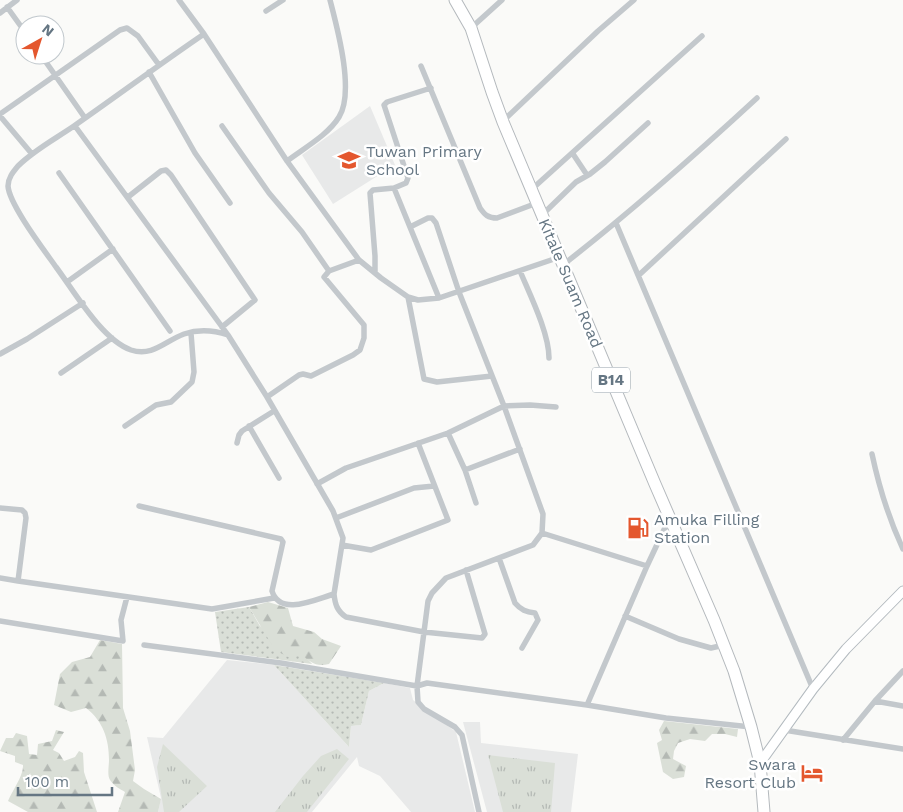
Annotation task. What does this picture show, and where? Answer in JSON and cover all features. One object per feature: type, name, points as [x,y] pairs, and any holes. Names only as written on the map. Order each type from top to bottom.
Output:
[{"type":"highway","name":"Kitale Suam Road","points":[[455,0],[471,28],[503,122],[724,645],[734,671],[760,763]]},
{"type":"highway","name":"B14","points":[[760,763],[764,812]]},
{"type":"street","points":[[0,14],[18,0]]},
{"type":"street","points":[[179,0],[204,34],[287,161],[359,260],[408,297],[418,300],[439,298],[520,271],[562,260],[616,223],[684,166],[757,98]]},
{"type":"street","points":[[266,11],[283,0]]},
{"type":"street","points":[[287,161],[324,132],[342,112],[345,91],[342,52],[330,0]]},
{"type":"street","points":[[471,28],[502,0]]},
{"type":"street","points":[[503,122],[598,31],[634,0]]},
{"type":"street","points":[[7,7],[15,18]]},
{"type":"street","points":[[32,154],[0,115],[55,75],[120,30],[127,28],[138,36],[159,65]]},
{"type":"street","points":[[204,34],[75,126],[32,154],[10,176],[8,187],[10,195],[40,244],[103,330],[112,338],[139,352],[153,351],[184,334],[205,330],[228,335]]},
{"type":"street","points":[[532,189],[702,36]]},
{"type":"street","points":[[48,65],[85,118]]},
{"type":"street","points":[[421,66],[480,208],[485,215],[490,218],[497,218],[538,203]]},
{"type":"street","points":[[149,72],[195,153],[230,203]]},
{"type":"street","points":[[375,273],[370,193],[374,190],[394,188],[406,184],[408,174],[384,105],[387,102],[431,88]]},
{"type":"street","points":[[543,214],[576,182],[605,162],[648,123]]},
{"type":"street","points":[[75,126],[228,335],[267,397],[336,518],[342,531],[342,544],[334,594],[338,610],[346,617],[424,632],[479,639],[484,637],[485,634],[466,570]]},
{"type":"street","points":[[222,126],[269,193],[306,238],[329,271]]},
{"type":"street","points":[[639,275],[786,139]]},
{"type":"street","points":[[573,154],[587,176]]},
{"type":"street","points":[[128,197],[161,171],[166,170],[171,174],[255,300],[222,327]]},
{"type":"street","points":[[59,173],[170,331]]},
{"type":"street","points":[[394,188],[439,298]]},
{"type":"street","points":[[410,227],[428,218],[432,218],[436,223],[459,292],[542,509],[542,533],[533,545],[446,578],[432,593],[428,601],[417,686],[418,702],[424,709],[455,727],[462,735],[479,812]]},
{"type":"street","points":[[616,223],[813,689]]},
{"type":"street","points":[[68,282],[113,249]]},
{"type":"street","points":[[267,397],[299,375],[311,376],[360,350],[364,338],[364,326],[324,277],[329,271],[359,260]]},
{"type":"street","points":[[520,271],[545,335],[549,358]]},
{"type":"street","points":[[408,297],[424,379],[437,382],[492,376]]},
{"type":"street","points":[[0,354],[83,303]]},
{"type":"street","points":[[125,426],[156,405],[168,404],[192,382],[194,372],[191,333]]},
{"type":"street","points":[[61,374],[112,338]]},
{"type":"street","points":[[317,484],[346,468],[448,433],[504,406],[556,407]]},
{"type":"street","points":[[237,443],[239,435],[249,426],[274,411]]},
{"type":"street","points":[[249,426],[279,478]]},
{"type":"street","points":[[448,433],[465,470],[476,503]]},
{"type":"street","points":[[342,544],[370,550],[448,520],[418,443]]},
{"type":"street","points":[[465,470],[520,449]]},
{"type":"street","points":[[872,454],[877,479],[887,511],[903,550]]},
{"type":"street","points":[[336,518],[414,488],[434,486]]},
{"type":"street","points":[[140,506],[281,539],[283,542],[272,591],[274,598]]},
{"type":"street","points":[[0,508],[22,510],[26,515],[18,581]]},
{"type":"street","points":[[587,705],[670,516]]},
{"type":"street","points":[[542,533],[647,566]]},
{"type":"street","points":[[499,558],[515,603],[525,612],[535,613],[538,620],[522,648]]},
{"type":"street","points":[[0,578],[212,610],[274,598],[285,604],[295,605],[334,594]]},
{"type":"street","points":[[760,763],[813,689],[846,649],[903,591]]},
{"type":"street","points":[[0,621],[123,641],[121,620],[126,597]]},
{"type":"street","points":[[625,616],[679,639],[711,648],[724,645]]},
{"type":"street","points":[[144,645],[281,663],[417,686],[427,684],[587,705],[675,719],[751,727]]},
{"type":"street","points":[[844,740],[875,701],[903,671]]},
{"type":"street","points":[[875,701],[903,706]]},
{"type":"street","points":[[784,730],[903,748]]},
{"type":"shaded area","name":"Tuwan Primary School","points":[[370,106],[395,165],[333,204],[302,155]]},
{"type":"shaded area","points":[[227,660],[274,665],[349,747],[351,726],[361,725],[369,691],[384,683],[410,688],[413,700],[456,732],[475,812],[411,812],[380,776],[359,766],[357,757],[312,812],[158,812],[161,798],[147,737],[163,738]]},
{"type":"shaded area","points":[[463,722],[480,722],[481,743],[578,754],[571,812],[487,812]]},
{"type":"green space","points":[[268,602],[288,608],[293,626],[314,632],[322,639],[341,646],[329,664],[314,664],[301,654],[290,658],[275,650],[249,607]]},
{"type":"green space","points":[[249,607],[260,626],[302,653],[312,664],[221,652],[215,612]]},
{"type":"green space","points":[[100,640],[122,644],[123,708],[130,731],[135,770],[133,781],[161,799],[158,812],[118,812],[125,792],[115,786],[109,778],[108,745],[101,725],[86,708],[71,712],[54,705],[60,674],[72,662],[90,657]]},
{"type":"green space","points":[[274,665],[384,683],[369,691],[361,725],[351,726],[349,747]]},
{"type":"green space","points":[[664,721],[738,729],[737,737],[725,734],[712,734],[705,741],[690,739],[678,743],[673,759],[686,766],[684,777],[673,779],[663,772],[657,743],[662,740],[659,730]]},
{"type":"green space","points":[[56,730],[64,732],[53,750],[59,753],[64,761],[75,757],[79,751],[83,753],[84,772],[97,812],[28,812],[8,801],[20,778],[23,765],[15,762],[15,756],[0,751],[6,738],[13,738],[16,733],[27,736],[29,754],[37,755],[38,744],[52,741]]},
{"type":"green space","points":[[163,744],[207,786],[179,812],[164,812],[157,767]]},
{"type":"green space","points":[[337,749],[349,759],[307,812],[275,812],[321,756]]},
{"type":"green space","points":[[488,755],[555,763],[551,812],[503,812]]},
{"type":"place","name":"Tuwan Primary School","points":[[349,160]]},
{"type":"place","name":"Amuka Filling Station","points":[[638,528]]},
{"type":"place","name":"Swara Resort Club","points":[[812,773]]}]
